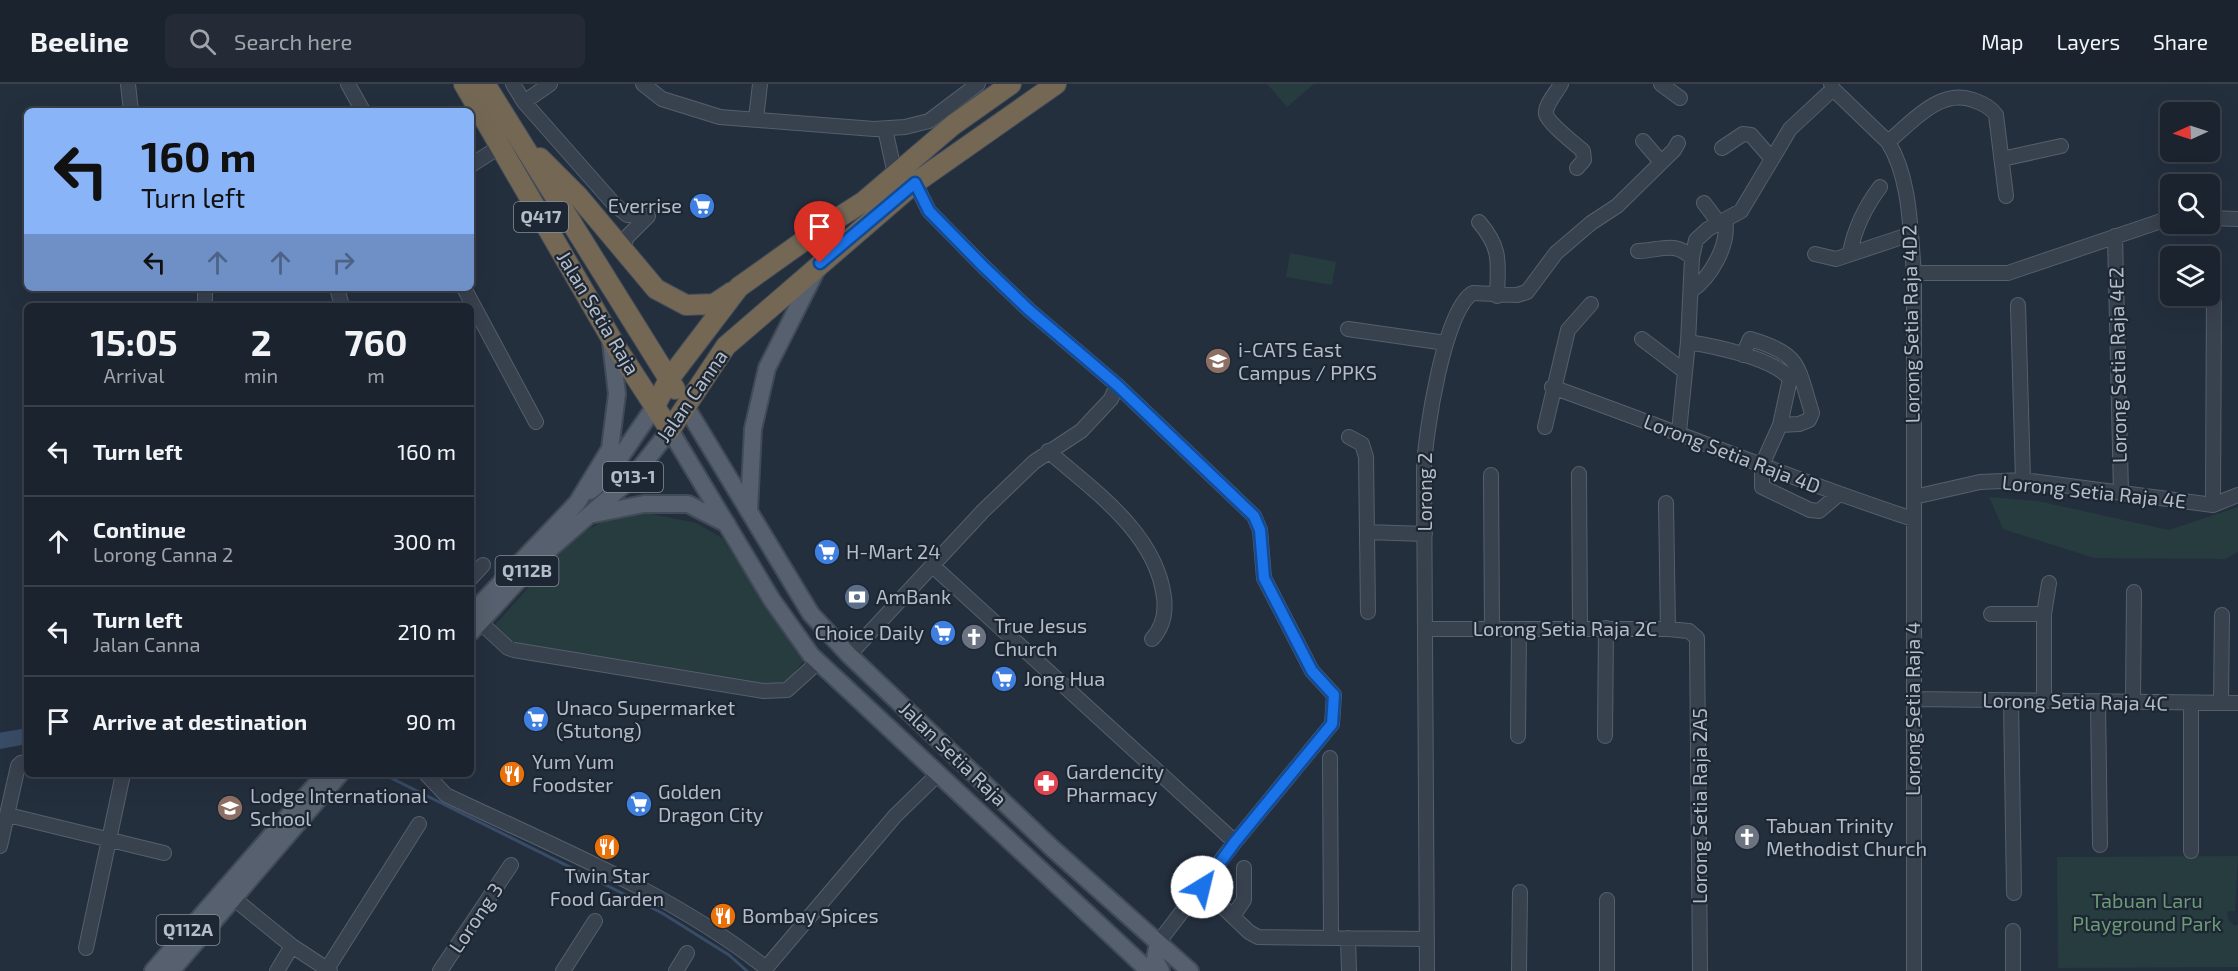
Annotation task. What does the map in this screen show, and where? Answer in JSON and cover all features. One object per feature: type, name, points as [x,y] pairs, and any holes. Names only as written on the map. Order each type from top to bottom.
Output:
[{"type":"highway","name":"Jalan Setia Raja","points":[[464,84],[509,140],[669,380]]},
{"type":"highway","name":"Jalan Setia Raja","points":[[485,84],[509,140],[610,336],[656,406]]},
{"type":"highway","name":"Jalan Canna","points":[[656,406],[669,380],[739,287],[819,230],[864,202],[953,125],[1011,84]]},
{"type":"highway","name":"Jalan Canna","points":[[670,430],[726,346],[915,183],[1056,84]]},
{"type":"highway","points":[[509,140],[578,196],[656,289],[686,305],[714,304],[739,287]]},
{"type":"highway","name":"Q417","points":[[669,380],[686,407]]},
{"type":"highway","name":"Q417","points":[[656,406],[670,430]]},
{"type":"main road","points":[[749,510],[753,429],[767,368],[820,263]]},
{"type":"main road","points":[[474,623],[580,499],[610,449],[614,430],[617,374],[610,336]]},
{"type":"main road","points":[[580,499],[606,478],[656,406]]},
{"type":"main road","name":"Jalan Setia Raja","points":[[686,407],[749,510],[788,581],[811,615],[849,655],[1052,848],[1190,971]]},
{"type":"main road","name":"Jalan Setia Raja","points":[[670,430],[772,600],[818,662],[1149,971]]},
{"type":"main road","name":"Jalan Canna","points":[[588,516],[633,477],[670,430]]},
{"type":"main road","points":[[588,516],[644,504],[688,504],[728,524]]},
{"type":"main road","name":"Q112B","points":[[474,623],[535,562],[588,516]]},
{"type":"main road","points":[[913,716],[945,757],[944,764],[937,775]]},
{"type":"main road","name":"Q112A","points":[[153,971],[229,895],[323,777]]},
{"type":"main road","points":[[171,971],[229,895],[337,777]]},
{"type":"main road","points":[[1158,943],[1155,959],[1161,971]]},
{"type":"street","points":[[128,84],[131,108]]},
{"type":"street","points":[[348,84],[361,108]]},
{"type":"street","points":[[513,84],[524,102],[614,204],[627,215],[648,216],[626,238],[624,250]]},
{"type":"street","points":[[524,102],[550,84]]},
{"type":"street","points":[[643,84],[662,99],[720,117],[857,129],[885,129],[929,121],[978,84]]},
{"type":"street","points":[[756,119],[760,84]]},
{"type":"street","points":[[1561,84],[1548,105],[1546,113],[1550,120],[1583,151],[1584,160],[1577,168]]},
{"type":"street","points":[[1661,84],[1680,98]]},
{"type":"street","name":"Lorong Setia Raja 4D2","points":[[1679,432],[1688,342],[1692,258],[1696,240],[1741,211],[1790,129],[1832,86],[1888,142],[1899,163],[1911,234],[1914,273],[1913,519]]},
{"type":"street","points":[[1888,142],[1926,110],[1952,96],[1961,96],[1980,102],[1996,115],[2006,196]]},
{"type":"street","points":[[885,129],[895,174]]},
{"type":"street","points":[[1722,148],[1743,134],[1750,135],[1772,159]]},
{"type":"street","points":[[474,163],[509,140]]},
{"type":"street","points":[[1643,141],[1661,162]]},
{"type":"street","name":"Lorong 2","points":[[1427,971],[1425,442],[1454,316],[1467,296],[1473,293],[1497,296],[1527,292],[1556,253],[1591,223],[1617,206],[1678,143]]},
{"type":"street","points":[[2002,159],[2061,146]]},
{"type":"street","points":[[915,183],[929,211],[983,266],[1029,310],[1121,389],[1254,516],[1260,530],[1264,578],[1312,671],[1334,695],[1332,724],[1235,842],[1158,943]]},
{"type":"street","points":[[1850,252],[1868,204],[1880,187]]},
{"type":"street","points":[[1691,291],[1701,284],[1714,264],[1726,227],[1704,203]]},
{"type":"street","points":[[2220,218],[2238,219]]},
{"type":"street","points":[[1914,273],[2008,273],[2160,221]]},
{"type":"street","points":[[1479,222],[1494,238],[1497,252],[1497,296]]},
{"type":"street","points":[[1815,254],[1836,260],[1850,252],[1911,234]]},
{"type":"street","name":"Lorong Setia Raja 4E2","points":[[2115,237],[2121,493]]},
{"type":"street","points":[[1638,251],[1667,246],[1679,248],[1692,258]]},
{"type":"street","points":[[1545,427],[1552,387],[1569,327],[1591,304]]},
{"type":"street","points":[[2018,305],[2023,480]]},
{"type":"street","points":[[2213,505],[2214,306]]},
{"type":"street","points":[[474,307],[536,422]]},
{"type":"street","points":[[1348,329],[1446,343]]},
{"type":"street","points":[[1642,339],[1684,371]]},
{"type":"street","points":[[1743,355],[1750,339],[1787,354],[1796,362],[1812,413],[1809,420],[1799,424],[1780,425]]},
{"type":"street","points":[[1688,342],[1743,355],[1779,370],[1790,379],[1780,425],[1762,465],[1762,487],[1810,510],[1822,509],[1838,495]]},
{"type":"street","name":"Lorong Setia Raja 4D","points":[[1552,387],[1679,432],[1838,495],[1913,519]]},
{"type":"street","points":[[849,655],[934,567],[983,511],[1048,451],[1082,431],[1121,389]]},
{"type":"street","points":[[1349,437],[1362,444],[1366,457],[1368,612]]},
{"type":"street","points":[[1048,451],[1096,492],[1138,535],[1149,552],[1161,581],[1165,609],[1161,625],[1152,639]]},
{"type":"street","points":[[1579,474],[1580,628]]},
{"type":"street","points":[[1491,475],[1492,628]]},
{"type":"street","name":"Lorong Setia Raja 4E","points":[[1914,497],[1980,482],[2023,480],[2213,505],[2238,495]]},
{"type":"street","points":[[1666,503],[1668,629]]},
{"type":"street","name":"Lorong Setia Raja 4","points":[[1913,519],[1914,971]]},
{"type":"street","points":[[1367,532],[1425,534]]},
{"type":"street","points":[[474,575],[483,565]]},
{"type":"street","points":[[934,567],[1235,842]]},
{"type":"street","points":[[2044,701],[2044,615],[2049,582]]},
{"type":"street","points":[[2133,702],[2134,592]]},
{"type":"street","points":[[1991,614],[2044,615]]},
{"type":"street","points":[[2221,703],[2222,615]]},
{"type":"street","points":[[474,623],[514,650],[764,692],[787,690],[818,662]]},
{"type":"street","points":[[1605,736],[1606,628]]},
{"type":"street","name":"Lorong Setia Raja 2C","points":[[1426,629],[1668,629],[1689,631],[1699,642]]},
{"type":"street","points":[[1518,736],[1519,629]]},
{"type":"street","name":"Lorong Setia Raja 2A5","points":[[1699,642],[1700,971]]},
{"type":"street","name":"Lorong Setia Raja 4C","points":[[1913,699],[2238,703]]},
{"type":"street","points":[[2011,701],[2014,893]]},
{"type":"street","points":[[2098,702],[2100,845]]},
{"type":"street","points":[[2190,703],[2191,851]]},
{"type":"street","points":[[1330,758],[1331,937]]},
{"type":"street","points":[[0,846],[18,766],[24,763]]},
{"type":"street","points":[[429,777],[446,795],[665,901],[744,951],[766,968],[895,816],[937,775]]},
{"type":"street","points":[[86,948],[122,777]]},
{"type":"street","points":[[8,814],[164,853]]},
{"type":"street","points":[[229,895],[292,946],[328,970],[419,824]]},
{"type":"street","name":"Lorong 3","points":[[440,971],[512,865]]},
{"type":"street","points":[[1233,916],[1244,900],[1244,868]]},
{"type":"street","points":[[1202,887],[1258,937],[1427,939]]},
{"type":"street","points":[[1519,971],[1520,892]]},
{"type":"street","points":[[1606,900],[1607,971]]},
{"type":"street","points":[[563,971],[595,921]]},
{"type":"street","points":[[2013,931],[2013,971]]},
{"type":"street","points":[[1348,938],[1349,971]]},
{"type":"street","points":[[278,971],[292,946]]},
{"type":"street","points":[[676,971],[687,953]]},
{"type":"green space","points":[[1267,84],[1314,84],[1287,107]]},
{"type":"green space","points":[[1290,253],[1336,262],[1332,285],[1286,277]]},
{"type":"green space","points":[[1989,497],[2038,501],[2169,530],[2238,507],[2238,552],[2225,559],[2094,558],[2003,529]]},
{"type":"green space","points":[[642,512],[696,523],[722,538],[804,660],[789,680],[768,686],[519,643],[508,640],[493,627],[573,538],[607,519]]},
{"type":"green space","name":"Tabuan Laru Playground Park","points":[[2238,856],[2235,911],[2227,911],[2228,919],[2235,926],[2238,924],[2238,967],[2058,968],[2057,857]]},
{"type":"waterway","points":[[0,741],[24,737]]},
{"type":"waterway","points":[[389,777],[662,913],[729,955],[747,971]]},
{"type":"place","name":"Everrise","points":[[702,206]]},
{"type":"place","name":"i-CATS East Campus / PPKS","points":[[1218,361]]},
{"type":"place","name":"H-Mart 24","points":[[827,552]]},
{"type":"place","name":"AmBank","points":[[857,597]]},
{"type":"place","name":"Choice Daily","points":[[943,633]]},
{"type":"place","name":"True Jesus Church","points":[[974,637]]},
{"type":"place","name":"Jong Hua","points":[[1004,679]]},
{"type":"place","name":"Unaco Supermarket (Stutong)","points":[[536,719]]},
{"type":"place","name":"Yum Yum Foodster","points":[[512,774]]},
{"type":"place","name":"Gardencity Pharmacy","points":[[1046,783]]},
{"type":"place","name":"Golden Dragon City","points":[[639,804]]},
{"type":"place","name":"Lodge International School","points":[[230,808]]},
{"type":"place","name":"Tabuan Trinity Methodist Church","points":[[1747,837]]},
{"type":"place","name":"Twin Star Food Garden","points":[[607,847]]},
{"type":"place","name":"Bombay Spices","points":[[723,916]]},
{"type":"route","points":[[820,263],[915,183],[929,211],[983,266],[1029,310],[1117,385],[1254,516],[1263,546],[1264,578],[1312,671],[1334,695],[1335,710],[1332,724],[1235,842],[1202,887]]}]
